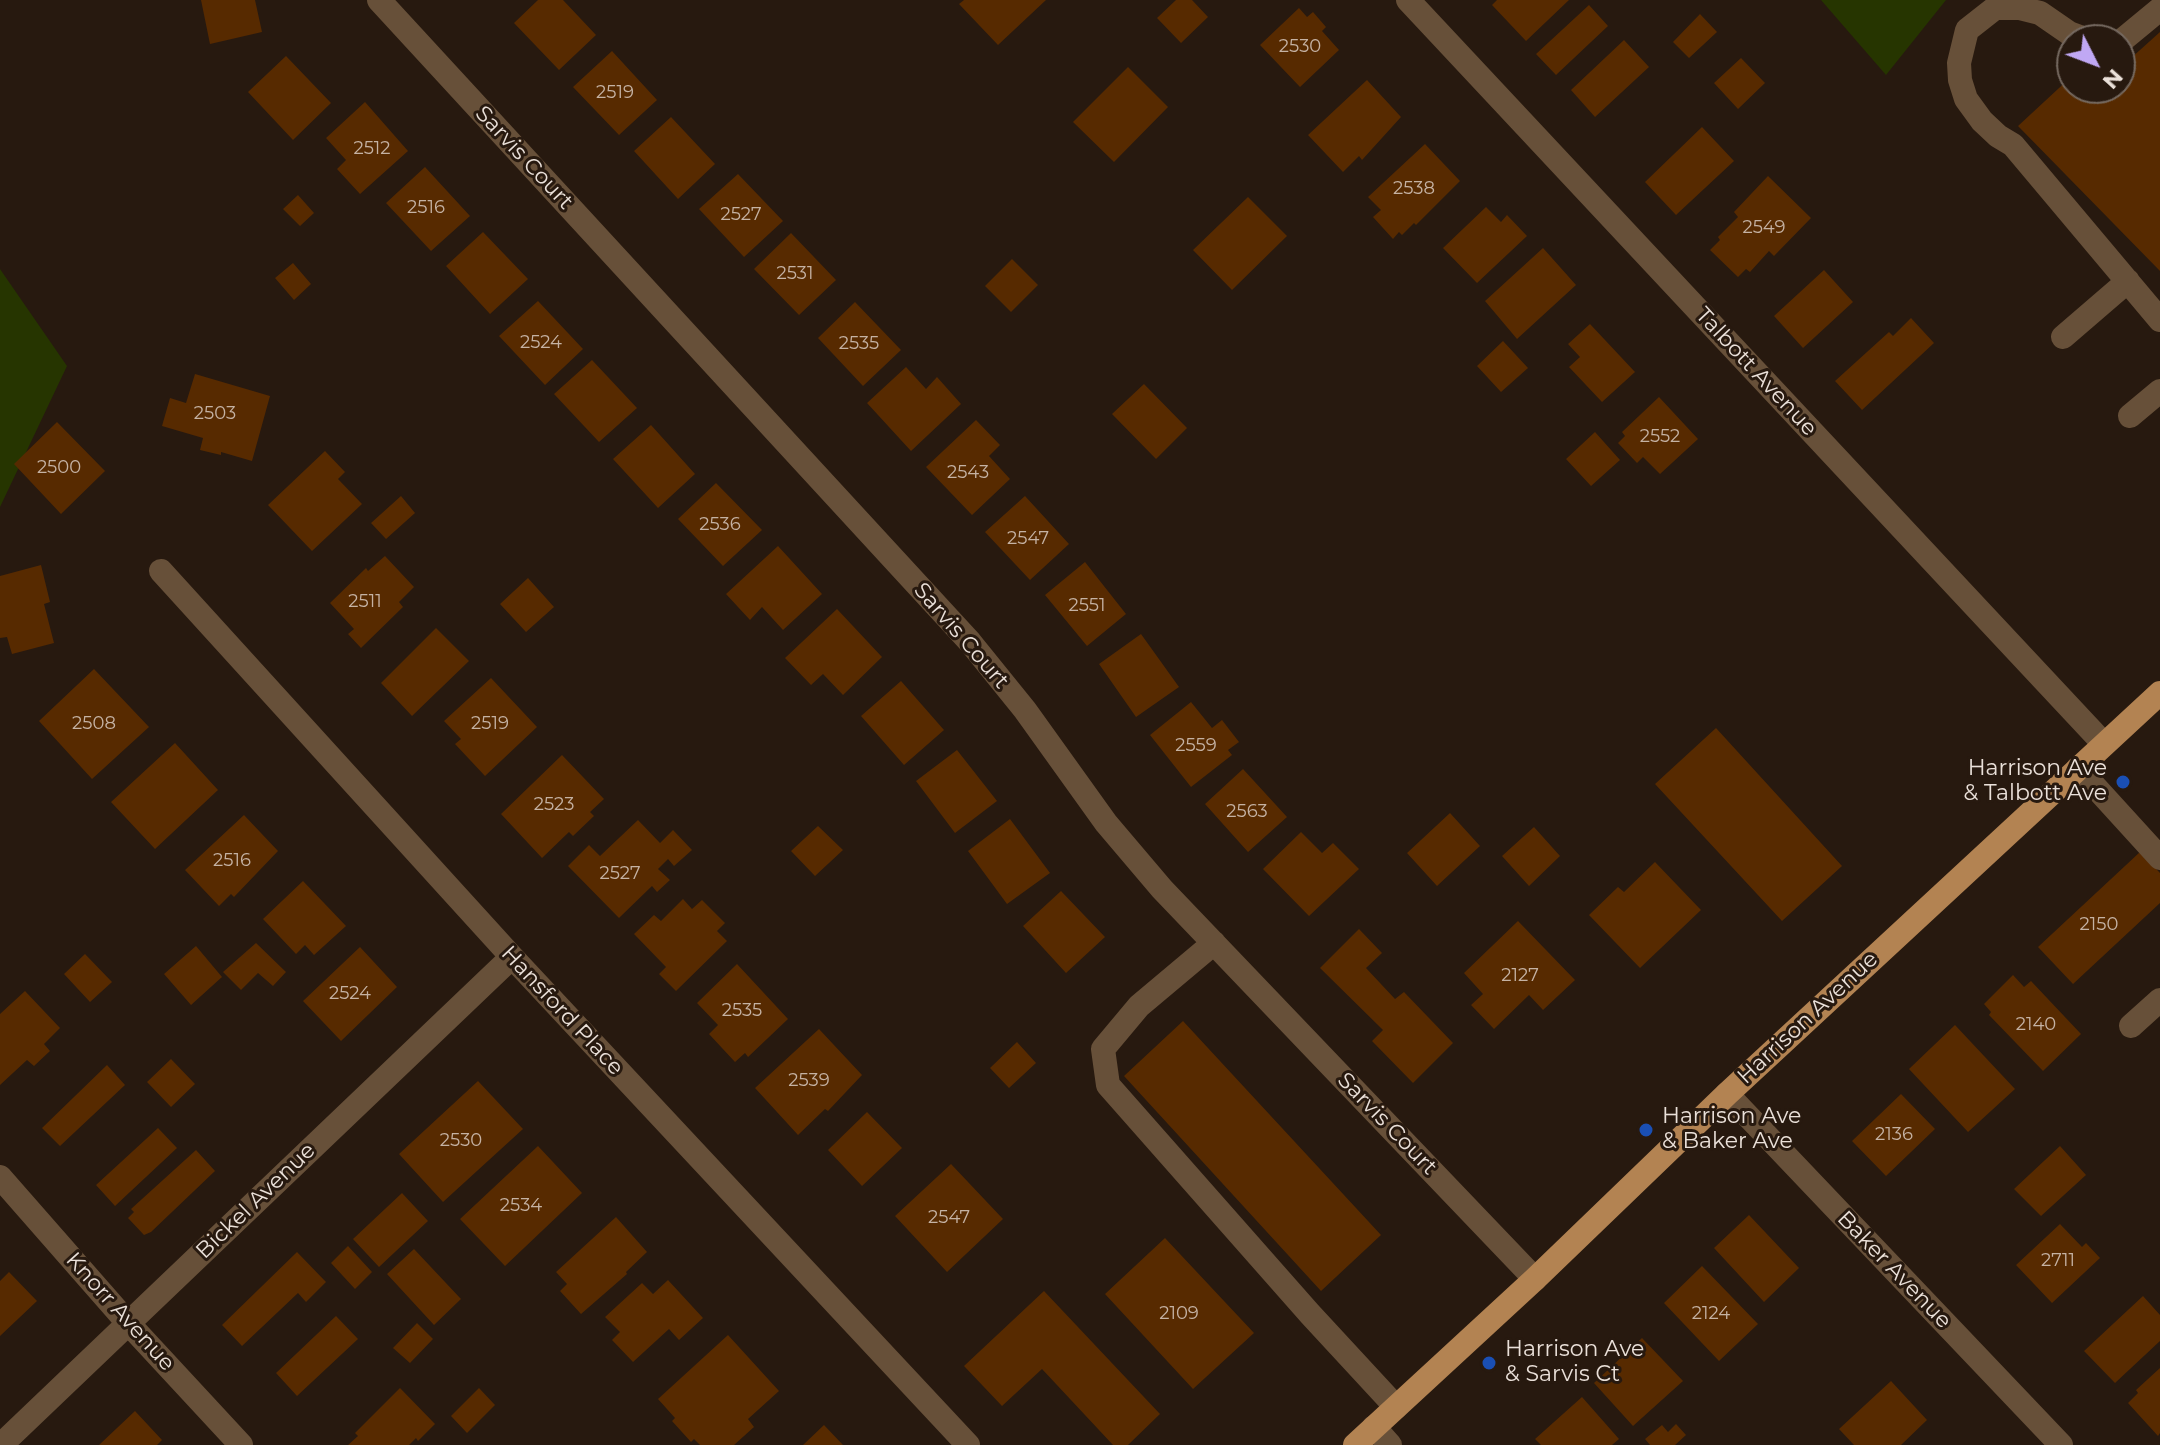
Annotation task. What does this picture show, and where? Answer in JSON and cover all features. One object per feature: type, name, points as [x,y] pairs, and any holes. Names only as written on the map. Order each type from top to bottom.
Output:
[{"type":"main road","name":"Harrison Avenue","points":[[1355,1445],[1382,1436],[1396,1407],[1535,1279],[1727,1094],[2160,693]]},
{"type":"street","name":"Sarvis Court","points":[[379,0],[970,642],[1025,710],[1106,823],[1162,889],[1535,1279]]},
{"type":"street","name":"Talbott Avenue","points":[[1408,0],[2104,744]]},
{"type":"street","points":[[2056,24],[2040,13],[2020,8],[1995,8],[1967,30],[1959,63],[1966,99],[1982,121],[2013,145],[2160,320]]},
{"type":"street","points":[[2136,29],[2160,9]]},
{"type":"street","points":[[2063,337],[2128,281]]},
{"type":"street","points":[[2130,416],[2160,391]]},
{"type":"street","name":"Hansford Place","points":[[161,571],[512,957],[968,1445]]},
{"type":"street","points":[[2078,768],[2160,858]]},
{"type":"street","points":[[1214,943],[1139,1006],[1103,1049],[1108,1085],[1396,1407]]},
{"type":"street","name":"Bickel Avenue","points":[[1,1445],[512,957]]},
{"type":"street","points":[[2131,1026],[2160,1000]]},
{"type":"street","name":"Baker Avenue","points":[[1727,1094],[2061,1445]]},
{"type":"street","name":"Knorr Avenue","points":[[0,1177],[128,1323],[241,1445]]},
{"type":"green space","points":[[1821,0],[1946,0],[1886,75]]},
{"type":"green space","points":[[0,269],[67,366],[0,507]]},
{"type":"building","points":[[201,0],[255,0],[262,32],[210,44]]},
{"type":"building","points":[[538,0],[563,0],[596,35],[559,70],[514,23]]},
{"type":"building","points":[[964,0],[1046,0],[998,45],[959,4]]},
{"type":"building","points":[[1176,0],[1192,0],[1208,17],[1181,43],[1157,18]]},
{"type":"building","points":[[1497,0],[1569,0],[1526,41],[1492,5]]},
{"type":"building","points":[[1589,5],[1608,26],[1556,75],[1536,54]]},
{"type":"building","points":[[1299,8],[1307,17],[1313,12],[1326,27],[1322,31],[1339,50],[1300,87],[1260,45]]},
{"type":"building","points":[[1700,14],[1717,32],[1689,58],[1673,42]]},
{"type":"building","points":[[2160,32],[2160,271],[2018,126],[2056,91],[2056,104],[2136,104],[2136,54]]},
{"type":"building","points":[[1624,40],[1649,67],[1595,117],[1571,90]]},
{"type":"building","points":[[612,51],[657,100],[619,135],[573,87]]},
{"type":"building","points":[[286,56],[331,103],[293,140],[248,92]]},
{"type":"building","points":[[1741,58],[1765,83],[1738,109],[1714,83]]},
{"type":"building","points":[[1128,67],[1168,107],[1114,162],[1073,122]]},
{"type":"building","points":[[1367,80],[1401,117],[1362,160],[1359,156],[1343,172],[1308,135]]},
{"type":"building","points":[[365,102],[408,151],[360,194],[337,169],[346,160],[326,138]]},
{"type":"building","points":[[671,117],[715,164],[678,199],[634,151]]},
{"type":"building","points":[[1702,127],[1734,161],[1676,215],[1645,182]]},
{"type":"building","points":[[1425,144],[1460,181],[1416,225],[1414,223],[1402,235],[1399,232],[1393,239],[1373,217],[1381,210],[1368,197]]},
{"type":"building","points":[[425,167],[470,216],[431,251],[386,203]]},
{"type":"building","points":[[738,174],[783,221],[744,257],[699,209]]},
{"type":"building","points":[[1768,176],[1811,218],[1774,256],[1769,251],[1750,272],[1746,269],[1738,277],[1710,250],[1738,217],[1734,212]]},
{"type":"building","points":[[298,195],[314,213],[300,226],[283,209]]},
{"type":"building","points":[[1248,197],[1287,236],[1232,290],[1193,250]]},
{"type":"building","points":[[1486,207],[1501,222],[1507,215],[1527,236],[1477,283],[1443,248]]},
{"type":"building","points":[[483,232],[528,279],[490,314],[446,266]]},
{"type":"building","points":[[791,233],[836,280],[799,315],[754,269]]},
{"type":"building","points":[[1543,248],[1576,285],[1517,339],[1485,301]]},
{"type":"building","points":[[1012,259],[1038,285],[1011,312],[985,286]]},
{"type":"building","points":[[293,263],[311,284],[294,300],[275,278]]},
{"type":"building","points":[[1824,270],[1853,302],[1803,348],[1774,316]]},
{"type":"building","points":[[538,301],[583,349],[545,385],[499,336]]},
{"type":"building","points":[[855,302],[901,350],[863,386],[818,338]]},
{"type":"building","points":[[1911,318],[1934,343],[1862,410],[1835,381],[1889,332],[1893,336]]},
{"type":"building","points":[[1590,324],[1635,372],[1602,402],[1569,367],[1580,357],[1568,344]]},
{"type":"building","points":[[1503,341],[1528,368],[1501,392],[1477,366]]},
{"type":"building","points":[[592,360],[637,408],[599,442],[554,394]]},
{"type":"building","points":[[906,367],[926,389],[937,377],[961,404],[911,451],[867,403]]},
{"type":"building","points":[[195,374],[270,396],[252,461],[200,450],[203,438],[162,426],[170,398],[186,403]]},
{"type":"building","points":[[1144,384],[1187,428],[1156,459],[1112,414]]},
{"type":"building","points":[[1659,397],[1698,439],[1660,474],[1643,457],[1637,463],[1618,443],[1625,436],[1622,432]]},
{"type":"building","points":[[976,420],[1000,445],[989,456],[1010,479],[972,515],[926,467]]},
{"type":"building","points":[[57,422],[105,471],[61,514],[14,464]]},
{"type":"building","points":[[651,425],[695,474],[658,508],[613,459]]},
{"type":"building","points":[[1595,432],[1620,460],[1591,486],[1566,459]]},
{"type":"building","points":[[325,451],[345,472],[338,479],[362,504],[312,551],[268,505]]},
{"type":"building","points":[[716,483],[762,530],[723,566],[678,519]]},
{"type":"building","points":[[401,496],[415,513],[386,539],[371,523]]},
{"type":"building","points":[[1025,496],[1069,544],[1030,580],[985,532]]},
{"type":"building","points":[[778,546],[822,594],[783,630],[762,607],[750,620],[726,594]]},
{"type":"building","points":[[385,556],[414,587],[399,602],[403,607],[361,648],[348,634],[354,629],[330,603],[366,568],[368,571]]},
{"type":"building","points":[[1085,562],[1126,614],[1087,646],[1045,595]]},
{"type":"building","points":[[41,565],[50,602],[44,604],[54,643],[12,654],[7,637],[0,638],[0,576]]},
{"type":"building","points":[[528,578],[554,607],[526,632],[500,604]]},
{"type":"building","points":[[837,609],[882,657],[843,695],[823,674],[811,685],[785,658]]},
{"type":"building","points":[[436,628],[469,661],[412,716],[381,683]]},
{"type":"building","points":[[1141,634],[1179,687],[1136,717],[1099,664]]},
{"type":"building","points":[[94,669],[149,727],[92,779],[39,721]]},
{"type":"building","points":[[491,678],[537,727],[485,776],[455,744],[461,739],[444,721]]},
{"type":"building","points":[[901,681],[944,730],[904,765],[861,716]]},
{"type":"building","points":[[1191,702],[1212,728],[1222,720],[1239,742],[1228,750],[1232,755],[1191,787],[1150,735]]},
{"type":"building","points":[[1716,728],[1842,866],[1782,921],[1655,784]]},
{"type":"building","points":[[175,743],[218,790],[155,849],[111,802]]},
{"type":"building","points":[[957,750],[997,801],[955,833],[916,781]]},
{"type":"building","points":[[562,755],[604,799],[590,812],[594,816],[573,836],[569,832],[542,858],[501,814]]},
{"type":"building","points":[[1243,769],[1287,817],[1248,852],[1205,804]]},
{"type":"building","points":[[1450,813],[1480,846],[1437,886],[1407,853]]},
{"type":"building","points":[[244,815],[278,851],[234,897],[231,894],[219,906],[185,870]]},
{"type":"building","points":[[1010,819],[1050,873],[1007,904],[968,851]]},
{"type":"building","points":[[638,820],[660,843],[673,830],[692,850],[674,866],[668,859],[658,869],[670,880],[657,892],[652,886],[619,918],[568,866],[589,845],[600,856]]},
{"type":"building","points":[[818,826],[843,850],[815,876],[791,851]]},
{"type":"building","points":[[1534,827],[1560,856],[1529,886],[1502,856]]},
{"type":"building","points":[[1301,832],[1322,853],[1333,843],[1359,869],[1309,916],[1263,869]]},
{"type":"building","points":[[2140,852],[2160,873],[2160,903],[2073,984],[2038,947]]},
{"type":"building","points":[[1655,862],[1701,910],[1640,968],[1589,915],[1618,887],[1624,892]]},
{"type":"building","points":[[303,881],[346,926],[314,955],[305,945],[296,954],[263,919]]},
{"type":"building","points":[[1061,891],[1105,937],[1066,973],[1023,926]]},
{"type":"building","points":[[683,899],[692,909],[702,900],[725,923],[717,931],[727,941],[676,991],[659,974],[666,967],[634,934],[654,915],[661,921]]},
{"type":"building","points":[[1518,921],[1575,980],[1543,1010],[1529,995],[1494,1029],[1471,1005],[1483,994],[1464,973]]},
{"type":"building","points":[[1359,929],[1382,953],[1366,968],[1395,999],[1404,992],[1453,1043],[1413,1083],[1372,1041],[1383,1030],[1320,968]]},
{"type":"building","points":[[256,943],[286,972],[273,986],[258,973],[241,990],[223,972]]},
{"type":"building","points":[[196,946],[222,977],[191,1005],[164,974]]},
{"type":"building","points":[[360,947],[397,987],[341,1041],[303,1001]]},
{"type":"building","points":[[85,954],[112,982],[90,1002],[64,974]]},
{"type":"building","points":[[737,964],[788,1019],[748,1057],[745,1053],[735,1062],[709,1034],[718,1025],[697,1003]]},
{"type":"building","points":[[2013,975],[2024,987],[2031,981],[2081,1034],[2043,1071],[1989,1015],[1991,1012],[1984,1004]]},
{"type":"building","points":[[25,991],[60,1028],[44,1044],[50,1051],[34,1066],[27,1060],[0,1085],[0,1014]]},
{"type":"building","points":[[1183,1021],[1381,1235],[1321,1291],[1124,1076]]},
{"type":"building","points":[[1955,1025],[2015,1089],[1968,1132],[1909,1069]]},
{"type":"building","points":[[819,1029],[862,1075],[828,1111],[825,1109],[798,1135],[755,1088]]},
{"type":"building","points":[[1017,1042],[1036,1063],[1009,1088],[990,1068]]},
{"type":"building","points":[[171,1059],[195,1084],[171,1107],[147,1082]]},
{"type":"building","points":[[107,1065],[125,1085],[60,1146],[42,1128]]},
{"type":"building","points":[[478,1081],[523,1129],[443,1202],[399,1154]]},
{"type":"building","points":[[1901,1094],[1935,1129],[1886,1176],[1852,1141]]},
{"type":"building","points":[[867,1112],[902,1148],[862,1186],[828,1150]]},
{"type":"building","points":[[158,1128],[177,1148],[115,1206],[96,1185]]},
{"type":"building","points":[[538,1146],[582,1193],[505,1266],[460,1219]]},
{"type":"building","points":[[2060,1146],[2086,1175],[2041,1216],[2014,1189]]},
{"type":"building","points":[[196,1150],[215,1171],[151,1232],[144,1235],[128,1218],[134,1212],[131,1209]]},
{"type":"building","points":[[951,1164],[1003,1219],[947,1272],[895,1216]]},
{"type":"building","points":[[402,1193],[428,1221],[379,1267],[353,1239]]},
{"type":"building","points":[[1749,1215],[1799,1268],[1764,1302],[1714,1248]]},
{"type":"building","points":[[616,1217],[647,1252],[581,1314],[560,1291],[567,1284],[556,1272]]},
{"type":"building","points":[[2060,1224],[2082,1247],[2086,1243],[2100,1258],[2052,1303],[2016,1265]]},
{"type":"building","points":[[1165,1238],[1254,1333],[1193,1389],[1105,1294]]},
{"type":"building","points":[[348,1246],[372,1272],[355,1289],[331,1263]]},
{"type":"building","points":[[414,1249],[461,1299],[434,1325],[387,1274]]},
{"type":"building","points":[[297,1252],[326,1282],[306,1302],[298,1293],[242,1346],[222,1325]]},
{"type":"building","points":[[1702,1266],[1758,1324],[1719,1361],[1664,1303]]},
{"type":"building","points":[[9,1272],[37,1301],[0,1336],[0,1281]]},
{"type":"building","points":[[668,1280],[703,1318],[679,1340],[669,1329],[633,1362],[612,1340],[620,1332],[605,1317],[642,1283],[653,1294]]},
{"type":"building","points":[[1044,1291],[1160,1414],[1128,1445],[1113,1445],[1042,1369],[1002,1406],[964,1366]]},
{"type":"building","points":[[2143,1296],[2160,1315],[2160,1341],[2115,1383],[2084,1351]]},
{"type":"building","points":[[336,1316],[358,1339],[297,1396],[276,1373]]},
{"type":"building","points":[[417,1323],[433,1339],[410,1363],[393,1348]]},
{"type":"building","points":[[728,1335],[779,1391],[748,1419],[754,1427],[734,1445],[700,1445],[694,1439],[691,1442],[658,1399]]},
{"type":"building","points":[[1642,1338],[1683,1381],[1633,1426],[1594,1383]]},
{"type":"building","points":[[2160,1368],[2158,1436],[2128,1403],[2138,1393],[2136,1390]]},
{"type":"building","points":[[1891,1381],[1927,1420],[1901,1445],[1854,1445],[1839,1429]]},
{"type":"building","points":[[400,1388],[435,1424],[418,1441],[416,1438],[409,1445],[348,1445],[358,1436],[355,1433]]},
{"type":"building","points":[[479,1388],[495,1405],[467,1433],[451,1416]]},
{"type":"building","points":[[1582,1397],[1619,1439],[1612,1445],[1541,1445],[1535,1439]]},
{"type":"building","points":[[135,1411],[162,1440],[157,1445],[99,1445]]},
{"type":"building","points":[[1676,1424],[1686,1435],[1675,1445],[1650,1445],[1645,1439],[1662,1425],[1668,1432]]},
{"type":"building","points":[[824,1425],[843,1445],[803,1445]]},
{"type":"place","name":"Harrison Ave & Talbott Ave","points":[[2123,782]]},
{"type":"place","name":"Harrison Ave & Baker Ave","points":[[1646,1130]]},
{"type":"place","name":"Harrison Ave & Sarvis Ct","points":[[1489,1363]]}]
